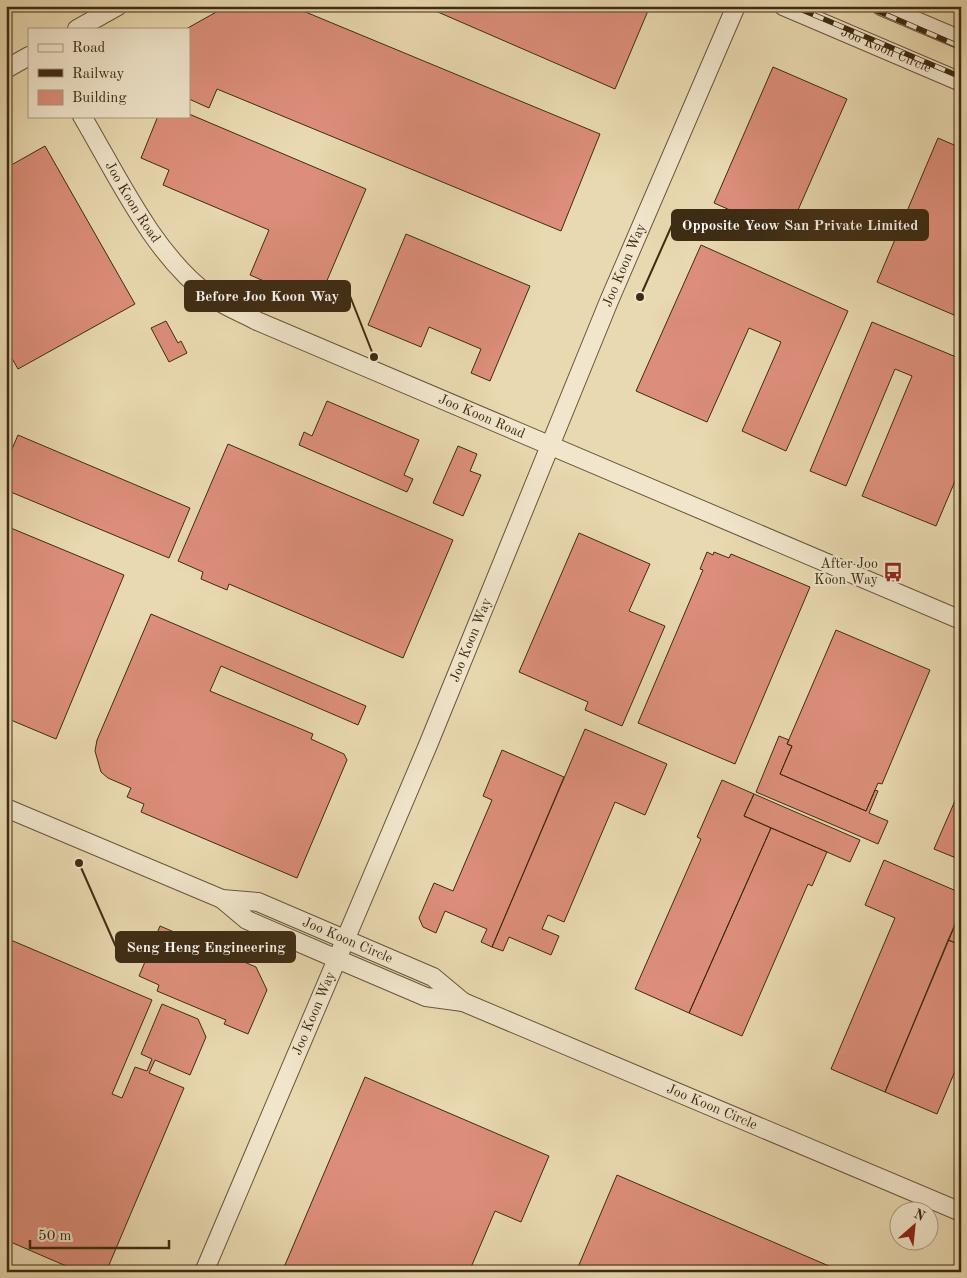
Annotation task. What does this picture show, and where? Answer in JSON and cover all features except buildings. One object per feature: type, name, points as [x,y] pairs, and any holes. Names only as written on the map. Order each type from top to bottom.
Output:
[{"type":"street","points":[[80,28],[118,6]]},
{"type":"street","name":"Joo Koon Way","points":[[204,1272],[337,959],[613,292],[736,6]]},
{"type":"street","name":"Joo Koon Circle","points":[[783,6],[961,82]]},
{"type":"street","points":[[881,6],[961,40]]},
{"type":"street","points":[[6,69],[28,57]]},
{"type":"street","name":"Joo Koon Road","points":[[83,118],[155,239],[178,267],[210,296],[257,321],[961,620]]},
{"type":"street","name":"Joo Koon Circle","points":[[6,808],[222,898],[258,902],[433,976],[463,1002]]},
{"type":"street","name":"Joo Koon Circle","points":[[222,898],[247,920],[426,997],[463,1002],[961,1212]]},
{"type":"railway","points":[[793,6],[961,77]]},
{"type":"railway","points":[[866,6],[961,47]]},
{"type":"place","name":"Opposite Yeow San Private Limited","points":[[640,297]]},
{"type":"place","name":"Before Joo Koon Way","points":[[374,357]]},
{"type":"place","name":"After Joo Koon Way","points":[[893,572]]},
{"type":"place","name":"Seng Heng Engineering","points":[[79,863]]}]
